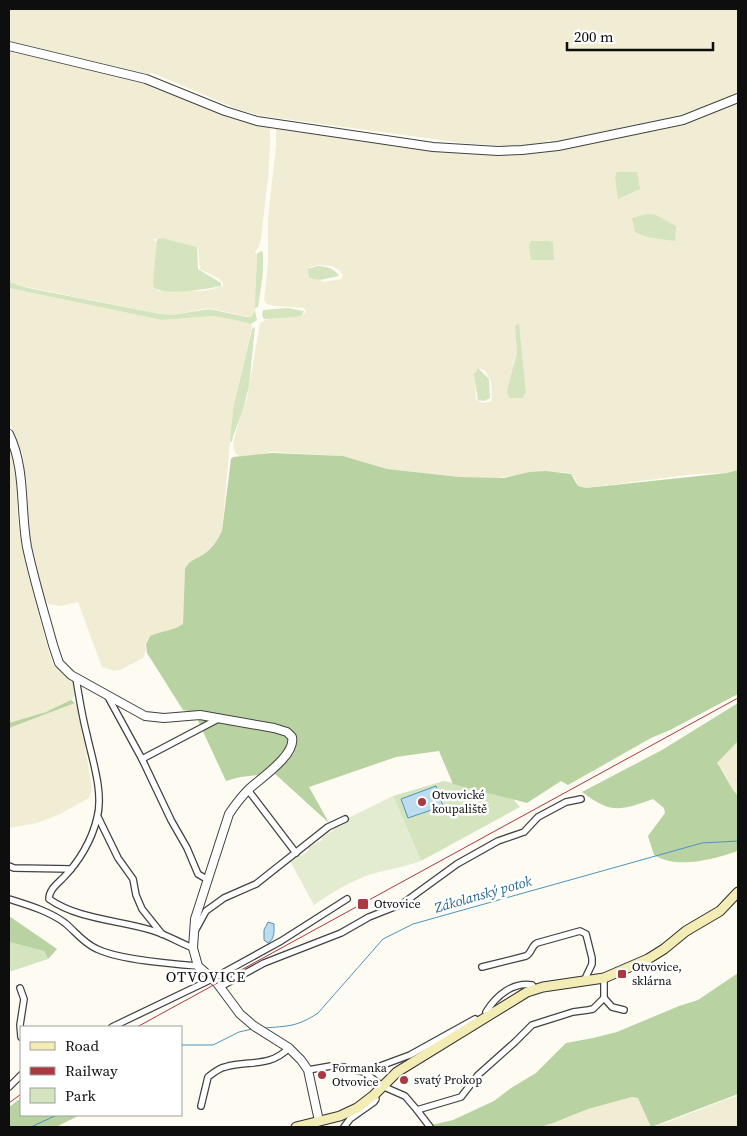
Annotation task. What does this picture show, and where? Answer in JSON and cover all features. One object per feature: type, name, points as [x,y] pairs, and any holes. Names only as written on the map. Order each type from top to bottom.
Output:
[{"type":"main road","points":[[296,1127],[314,1124],[346,1114],[358,1108],[374,1096],[397,1072],[488,1013],[518,996],[535,989],[604,978],[656,954],[686,931],[720,910],[738,894]]},
{"type":"street","points":[[9,46],[146,79],[225,111],[257,121],[433,147],[498,151],[558,146],[683,120],[738,98]]},
{"type":"street","points":[[9,434],[15,445],[20,468],[27,547],[59,663],[76,678],[145,716],[164,718],[200,715],[274,728],[287,732],[292,737],[292,745],[286,755],[238,800],[229,814],[195,919],[193,948],[198,966],[220,987],[240,1014],[257,1028],[289,1048],[308,1070],[314,1124]]},
{"type":"street","points":[[76,678],[95,768],[99,804],[98,817],[90,840],[71,869],[52,890],[49,900],[58,906],[100,919],[154,931],[193,948]]},
{"type":"street","points":[[107,695],[142,759],[198,874],[208,880]]},
{"type":"street","points":[[142,759],[220,718]]},
{"type":"street","points":[[248,790],[296,853]]},
{"type":"street","points":[[220,987],[272,960],[341,932],[402,904],[457,864],[498,841],[524,832],[538,817],[566,802],[581,799]]},
{"type":"street","points":[[98,817],[118,858],[133,879],[136,895],[142,909],[163,935]]},
{"type":"street","points":[[195,931],[206,911],[224,898],[256,884],[328,827],[345,819]]},
{"type":"street","points":[[9,866],[14,868],[71,869]]},
{"type":"street","points":[[9,899],[52,915],[72,929],[83,941],[98,950],[123,956],[198,966]]},
{"type":"street","points":[[114,1026],[212,979],[281,941],[347,899]]},
{"type":"street","points":[[482,967],[526,956],[537,943],[580,931],[586,934],[592,958],[592,964],[584,981]]},
{"type":"street","points":[[604,978],[604,998],[612,1007],[624,1010]]},
{"type":"street","points":[[20,988],[24,999],[20,1026]]},
{"type":"street","points":[[418,1110],[461,1097],[478,1075],[532,1025],[573,1012],[588,1010],[604,998]]},
{"type":"street","points":[[364,1072],[410,1055],[488,1013]]},
{"type":"street","points":[[202,1106],[208,1077],[226,1066],[274,1060],[282,1056],[289,1048]]},
{"type":"street","points":[[308,1070],[337,1067],[364,1072],[382,1086],[405,1096],[430,1127]]},
{"type":"street","points":[[9,1087],[20,1076]]},
{"type":"street","points":[[344,1127],[376,1100],[374,1096]]},
{"type":"shaded area","points":[[9,9],[736,9],[738,10],[738,93],[683,115],[553,142],[549,139],[547,142],[536,144],[506,146],[463,143],[263,116],[240,110],[153,73],[148,74],[9,41]]},
{"type":"shaded area","points":[[9,51],[140,80],[226,116],[270,128],[268,178],[261,239],[258,249],[255,251],[257,255],[256,302],[255,313],[252,316],[208,308],[173,315],[160,314],[9,282]],"holes":[[[161,238],[198,247],[200,269],[218,278],[223,283],[223,286],[204,291],[158,291],[154,288],[157,246],[153,239]]]},
{"type":"shaded area","points":[[738,101],[738,470],[727,473],[695,474],[586,488],[578,486],[575,478],[570,473],[546,471],[496,478],[459,477],[387,469],[343,456],[272,452],[242,457],[236,454],[233,446],[247,398],[260,323],[269,318],[303,315],[306,312],[304,308],[275,306],[267,304],[264,300],[268,264],[268,218],[276,146],[276,127],[284,127],[306,133],[433,150],[512,154],[558,149],[660,130],[694,121]],"holes":[[[317,265],[332,266],[343,275],[341,279],[325,282],[311,277],[308,270],[310,267]],[[519,324],[526,392],[513,366],[517,353],[515,326]],[[479,368],[485,371],[491,381],[492,400],[490,402],[482,403],[476,399],[475,371]]]},
{"type":"shaded area","points":[[9,288],[162,320],[214,316],[251,323],[252,327],[233,409],[222,531],[218,540],[204,554],[187,565],[185,571],[183,625],[151,635],[147,639],[143,658],[120,670],[114,671],[102,667],[78,602],[60,606],[49,604],[42,590],[30,540],[23,455],[9,422]]},
{"type":"shaded area","points":[[9,441],[15,457],[18,524],[24,558],[39,617],[53,665],[72,681],[76,693],[71,701],[46,712],[9,723]]},
{"type":"shaded area","points":[[75,703],[79,708],[92,790],[89,798],[60,814],[37,823],[9,828],[9,728]]},
{"type":"shaded area","points":[[738,741],[738,796],[729,786],[726,775],[717,763]]},
{"type":"shaded area","points":[[738,1095],[738,1127],[651,1127],[665,1123]]},
{"type":"shaded area","points":[[638,1097],[651,1127],[540,1127],[588,1109]]},
{"type":"green space","points":[[617,172],[637,172],[640,189],[618,199],[615,177]]},
{"type":"green space","points":[[647,214],[656,215],[676,226],[675,241],[647,237],[635,232],[632,218]]},
{"type":"green space","points":[[162,238],[197,247],[198,269],[221,283],[221,286],[177,292],[154,288],[157,239]]},
{"type":"green space","points":[[531,241],[550,241],[553,243],[554,260],[531,260],[529,246]]},
{"type":"green space","points":[[261,251],[263,252],[263,273],[258,307],[255,308],[257,254]]},
{"type":"green space","points":[[317,266],[332,269],[339,276],[320,280],[309,278],[308,269]]},
{"type":"green space","points":[[9,282],[28,288],[160,314],[173,315],[209,309],[247,317],[252,316],[255,311],[257,320],[251,324],[214,316],[162,320],[9,288]]},
{"type":"green space","points":[[288,308],[304,311],[302,315],[295,317],[264,319],[262,315],[263,310]]},
{"type":"green space","points":[[519,323],[526,392],[523,398],[509,398],[507,390],[517,353],[515,326]]},
{"type":"green space","points":[[255,327],[249,386],[232,442],[230,441],[233,409],[252,329]]},
{"type":"green space","points":[[478,368],[489,379],[490,398],[484,401],[478,400],[474,374]]},
{"type":"green space","points":[[272,453],[343,456],[387,469],[459,477],[504,478],[530,472],[546,471],[571,474],[578,486],[586,488],[727,473],[738,470],[738,694],[651,738],[568,785],[561,781],[527,803],[453,784],[439,751],[396,757],[309,787],[329,823],[274,773],[226,781],[194,712],[183,710],[147,653],[146,644],[150,636],[183,624],[185,569],[191,562],[210,549],[222,531],[231,459],[233,457]]},
{"type":"green space","points":[[71,700],[75,703],[9,728],[9,723],[46,712]]},
{"type":"green space","points":[[738,703],[738,741],[717,763],[738,796],[738,850],[735,852],[694,862],[673,862],[663,859],[654,855],[648,836],[665,813],[664,808],[653,799],[624,808],[609,807],[582,792],[662,750]]},
{"type":"green space","points":[[444,781],[506,795],[520,807],[421,861],[393,796]]},
{"type":"green space","points":[[393,796],[421,861],[356,880],[314,905],[290,861],[302,856],[309,850],[308,848],[322,840],[321,838],[333,830],[332,828],[340,822]]},
{"type":"green space","points":[[9,916],[57,949],[48,959],[44,951],[9,942]]},
{"type":"green space","points":[[9,942],[44,951],[48,959],[9,972]]},
{"type":"green space","points":[[738,973],[738,1094],[651,1127],[638,1098],[632,1097],[588,1109],[540,1127],[423,1127],[453,1120],[494,1101],[536,1073],[566,1043],[617,1032],[698,1000]]},
{"type":"green space","points":[[20,1099],[20,1116],[78,1116],[56,1127],[9,1127],[9,1107]]},
{"type":"water","name":"Otvovické koupaliště","points":[[436,786],[443,806],[408,818],[401,799]]},
{"type":"water","points":[[268,922],[274,924],[274,929],[273,937],[268,943],[264,940],[264,930]]},
{"type":"waterway","name":"Zákolanský potok","points":[[264,1028],[286,1026],[311,1018],[318,1013],[383,939],[413,924],[702,843],[738,841]]},
{"type":"waterway","name":"Zákolanský potok","points":[[182,1045],[213,1045],[239,1032],[252,1029]]},
{"type":"waterway","name":"Zákolanský potok","points":[[31,1127],[55,1116]]},
{"type":"railway","points":[[139,1026],[738,698]]},
{"type":"railway","points":[[9,1103],[20,1095]]},
{"type":"place","name":"Otvovické koupaliště","points":[[422,802]]},
{"type":"place","name":"Otvovice","points":[[363,904]]},
{"type":"place","name":"Otvovice, sklárna","points":[[622,974]]},
{"type":"place","name":"Formanka Otvovice","points":[[322,1075]]},
{"type":"place","name":"svatý Prokop","points":[[404,1080]]},
{"type":"district","name":"OTVOVICE","points":[[206,977]]}]
